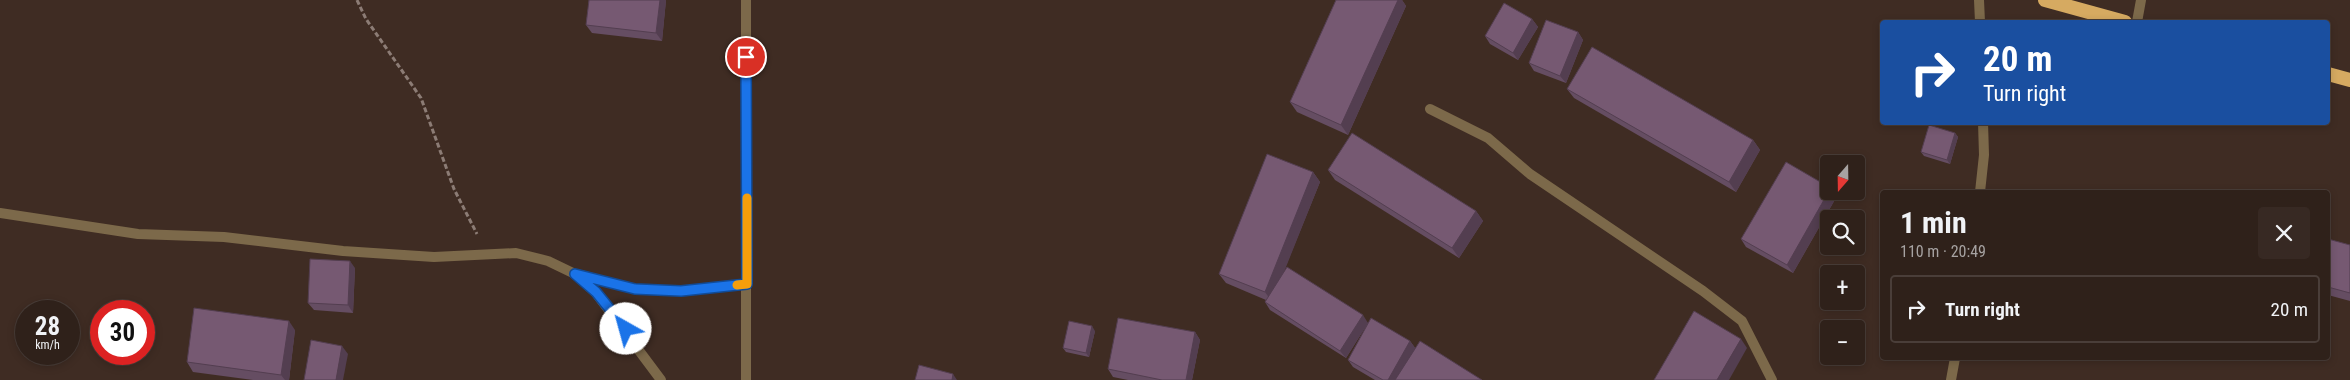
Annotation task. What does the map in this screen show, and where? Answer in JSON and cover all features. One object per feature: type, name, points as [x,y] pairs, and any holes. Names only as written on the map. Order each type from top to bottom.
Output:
[{"type":"highway","points":[[2045,0],[2118,20]]},
{"type":"highway","points":[[2330,75],[2350,80]]},
{"type":"street","points":[[746,0],[746,380]]},
{"type":"street","points":[[1979,0],[1980,20]]},
{"type":"street","points":[[2136,20],[2141,0]]},
{"type":"street","points":[[1430,109],[1488,138],[1530,174],[1704,291],[1742,321],[1772,380]]},
{"type":"street","points":[[1980,190],[1984,155],[1983,125]]},
{"type":"street","points":[[0,213],[138,234],[224,237],[343,251],[434,257],[516,253],[548,261],[575,274],[635,289],[681,291],[747,284]]},
{"type":"street","points":[[575,274],[596,292],[661,380]]},
{"type":"street","points":[[1951,380],[1955,360]]},
{"type":"path","points":[[357,0],[366,19],[421,98],[454,189],[487,254]]},
{"type":"building","points":[[589,0],[660,0],[656,33],[586,25]]},
{"type":"building","points":[[1336,0],[1398,0],[1341,125],[1290,102]]},
{"type":"building","points":[[1504,3],[1532,19],[1513,53],[1485,36]]},
{"type":"building","points":[[1546,20],[1578,32],[1560,76],[1529,63]]},
{"type":"building","points":[[1592,47],[1753,140],[1729,182],[1567,89]]},
{"type":"building","points":[[1929,125],[1955,133],[1947,160],[1921,152]]},
{"type":"building","points":[[1352,133],[1476,211],[1452,248],[1328,170]]},
{"type":"building","points":[[1267,154],[1313,172],[1265,292],[1219,274]]},
{"type":"building","points":[[1786,162],[1820,182],[1820,200],[1824,200],[1787,265],[1741,239]]},
{"type":"building","points":[[2330,240],[2350,245],[2350,293],[2330,288]]},
{"type":"building","points":[[310,259],[350,261],[348,305],[308,303]]},
{"type":"building","points":[[1287,267],[1363,315],[1340,351],[1265,302]]},
{"type":"building","points":[[194,308],[289,321],[281,375],[187,362]]},
{"type":"building","points":[[1694,311],[1741,339],[1717,380],[1654,380]]},
{"type":"building","points":[[1118,318],[1195,332],[1186,380],[1162,380],[1108,369]]},
{"type":"building","points":[[1371,318],[1410,341],[1388,380],[1383,380],[1348,360]]},
{"type":"building","points":[[1069,321],[1092,326],[1086,353],[1063,348]]},
{"type":"building","points":[[311,340],[342,346],[336,380],[304,380]]},
{"type":"building","points":[[1420,341],[1482,380],[1395,380]]},
{"type":"building","points":[[919,365],[953,374],[952,380],[915,380]]},
{"type":"slow traffic","points":[[737,285],[747,284],[747,198]]},
{"type":"route","points":[[626,329],[596,292],[575,274],[635,289],[681,291],[747,284],[746,57]]}]
